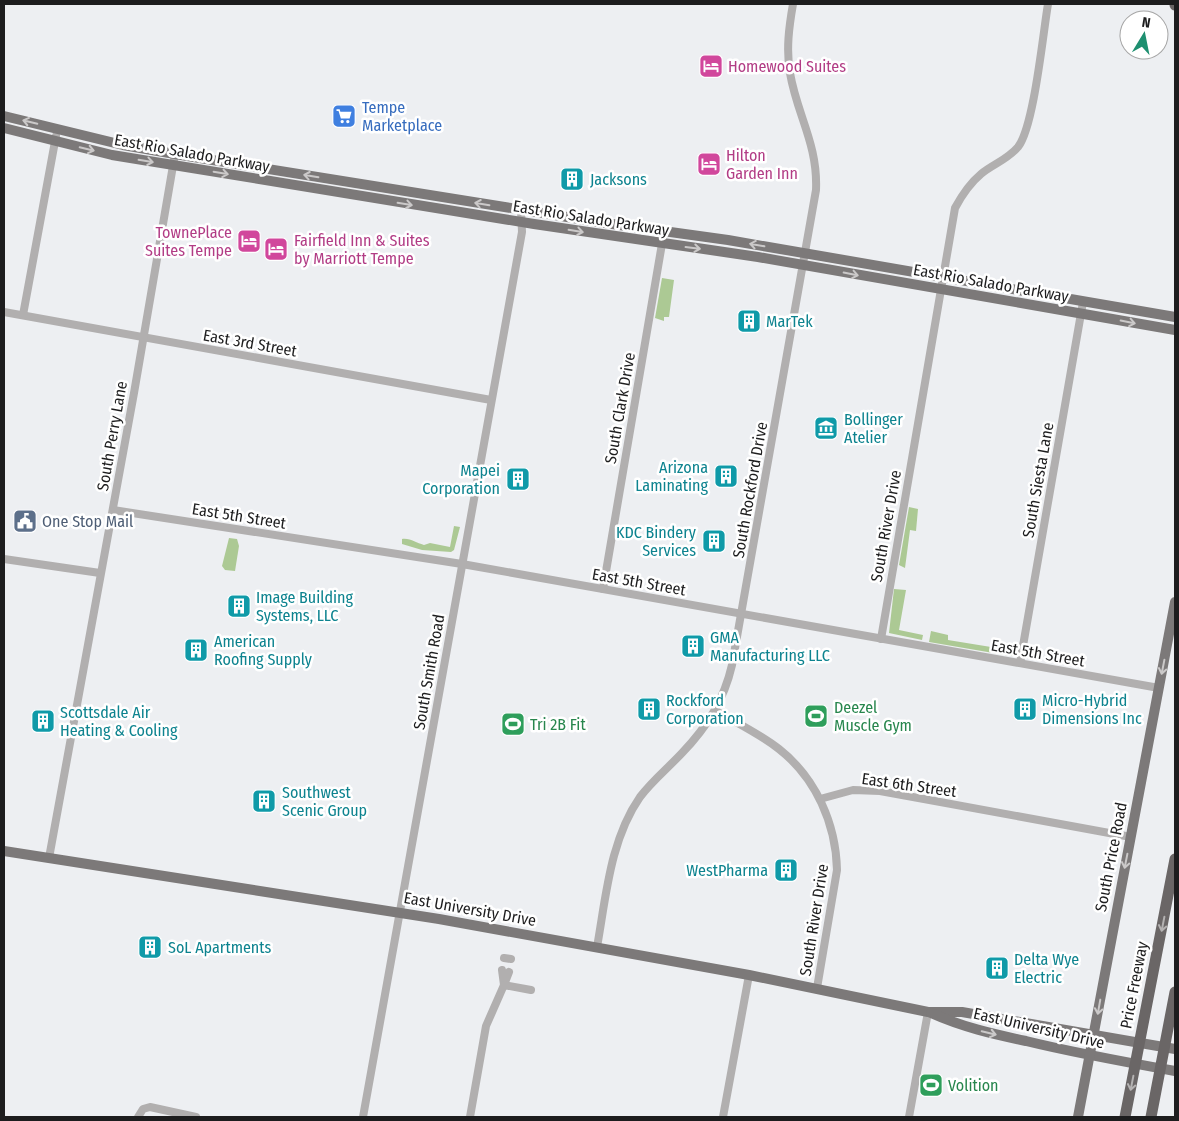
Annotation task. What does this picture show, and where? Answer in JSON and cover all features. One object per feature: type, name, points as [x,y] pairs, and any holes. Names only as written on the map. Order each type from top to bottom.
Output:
[{"type":"highway","name":"Price Freeway","points":[[1125,1117],[1175,859]]},
{"type":"highway","points":[[1151,1117],[1175,992]]},
{"type":"main road","name":"East Rio Salado Parkway","points":[[4,116],[123,145],[175,154],[805,254],[1175,317]]},
{"type":"main road","name":"East Rio Salado Parkway","points":[[4,128],[112,155],[523,226],[803,265],[1175,330]]},
{"type":"main road","name":"South Price Road","points":[[1078,1117],[1175,602]]},
{"type":"main road","name":"East University Drive","points":[[4,851],[399,912],[748,975],[928,1012],[959,1026],[1090,1056],[1175,1071]]},
{"type":"main road","name":"East University Drive","points":[[928,1012],[962,1012],[1175,1049]]},
{"type":"main road","points":[[959,1026],[967,1019],[1000,1024],[1016,1021]]},
{"type":"street","name":"South Rockford Drive","points":[[597,947],[618,841],[628,818],[640,797],[658,776],[682,754],[716,711],[730,676],[815,201],[816,172],[811,138],[793,86],[789,64],[788,45],[793,4]]},
{"type":"street","name":"South River Drive","points":[[881,639],[955,208],[962,193],[981,174],[1006,159],[1022,139],[1030,116],[1048,4]]},
{"type":"street","points":[[23,316],[57,129]]},
{"type":"street","name":"South Perry Lane","points":[[49,858],[144,337],[175,154]]},
{"type":"street","name":"South Smith Road","points":[[364,1117],[399,912],[526,211]]},
{"type":"street","name":"South Clark Drive","points":[[603,589],[664,232]]},
{"type":"street","name":"South Siesta Lane","points":[[1020,663],[1083,302]]},
{"type":"street","name":"East 3rd Street","points":[[4,312],[491,400]]},
{"type":"street","name":"East 5th Street","points":[[113,510],[462,564],[1159,688]]},
{"type":"street","points":[[4,559],[100,573]]},
{"type":"street","points":[[716,711],[778,749],[798,767],[820,799]]},
{"type":"street","name":"East 6th Street","points":[[820,799],[853,790],[880,791],[1131,837]]},
{"type":"street","name":"South River Drive","points":[[817,988],[837,870],[834,837],[820,799]]},
{"type":"street","points":[[470,1117],[486,1026],[504,985],[506,969]]},
{"type":"street","points":[[723,1117],[748,975]]},
{"type":"street","points":[[504,985],[531,990]]},
{"type":"street","points":[[909,1117],[928,1012]]},
{"type":"street","points":[[138,1117],[143,1109],[150,1107],[196,1117]]},
{"type":"green space","points":[[662,278],[674,280],[669,317],[664,317],[664,321],[655,318]]},
{"type":"green space","points":[[909,507],[918,509],[916,531],[910,530],[905,568],[899,565]]},
{"type":"green space","points":[[454,526],[460,527],[454,550],[451,552],[422,550],[402,544],[402,539],[405,539],[424,545],[430,543],[450,547]]},
{"type":"green space","points":[[229,538],[237,539],[239,546],[235,571],[225,570],[222,566]]},
{"type":"green space","points":[[894,589],[906,590],[899,630],[923,635],[922,640],[889,633]]},
{"type":"green space","points":[[931,631],[948,635],[948,640],[991,647],[992,643],[1017,644],[1016,653],[1011,656],[929,642]]},
{"type":"place","name":"Homewood Suites","points":[[711,66]]},
{"type":"place","name":"Tempe Marketplace","points":[[344,116]]},
{"type":"place","name":"Hilton Garden Inn","points":[[709,164]]},
{"type":"place","name":"Jacksons","points":[[572,179]]},
{"type":"place","name":"TownePlace Suites Tempe","points":[[249,241]]},
{"type":"place","name":"Fairfield Inn & Suites by Marriott Tempe","points":[[276,249]]},
{"type":"place","name":"MarTek","points":[[749,321]]},
{"type":"place","name":"Bollinger Atelier","points":[[826,428]]},
{"type":"place","name":"Arizona Laminating","points":[[726,476]]},
{"type":"place","name":"Mapei Corporation","points":[[518,479]]},
{"type":"place","name":"One Stop Mail","points":[[25,521]]},
{"type":"place","name":"KDC Bindery Services","points":[[714,541]]},
{"type":"place","name":"Image Building Systems, LLC","points":[[239,606]]},
{"type":"place","name":"GMA Manufacturing LLC","points":[[693,646]]},
{"type":"place","name":"American Roofing Supply","points":[[196,650]]},
{"type":"place","name":"Rockford Corporation","points":[[649,709]]},
{"type":"place","name":"Micro-Hybrid Dimensions Inc","points":[[1025,709]]},
{"type":"place","name":"Deezel Muscle Gym","points":[[816,716]]},
{"type":"place","name":"Scottsdale Air Heating & Cooling","points":[[43,721]]},
{"type":"place","name":"Tri 2B Fit","points":[[513,724]]},
{"type":"place","name":"Southwest Scenic Group","points":[[264,801]]},
{"type":"place","name":"WestPharma","points":[[786,870]]},
{"type":"place","name":"SoL Apartments","points":[[150,947]]},
{"type":"place","name":"Delta Wye Electric","points":[[997,968]]},
{"type":"place","name":"Volition","points":[[931,1085]]}]
